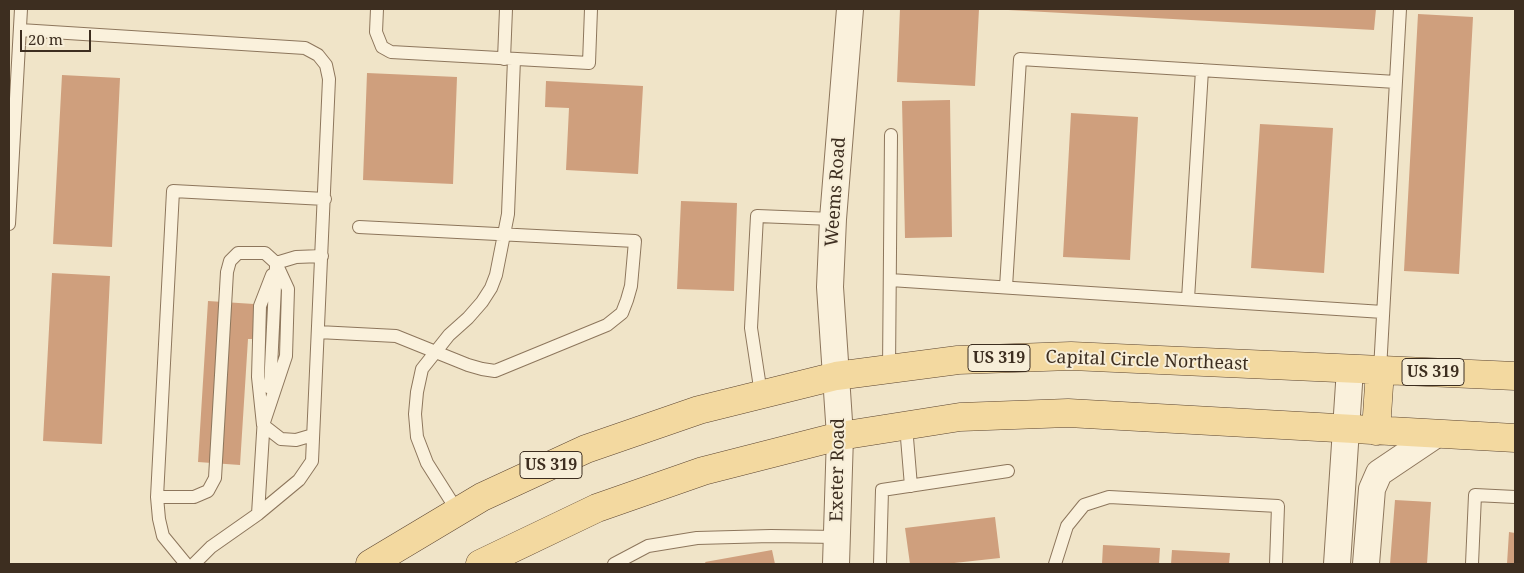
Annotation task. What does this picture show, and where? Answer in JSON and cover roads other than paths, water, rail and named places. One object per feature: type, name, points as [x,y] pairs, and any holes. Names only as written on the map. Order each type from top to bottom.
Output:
[{"type":"main road","name":"Capital Circle Northeast","points":[[370,564],[482,497],[586,449],[700,410],[836,376],[958,360],[1071,356],[1515,376]]},
{"type":"main road","points":[[1376,430],[1380,370]]},
{"type":"main road","points":[[485,563],[597,508],[703,470],[840,436],[960,417],[1068,413],[1515,438]]},
{"type":"street","name":"Weems Road","points":[[836,376],[830,287],[833,219],[850,9]]},
{"type":"street","points":[[1337,564],[1350,369]]},
{"type":"street","name":"Exeter Road","points":[[836,376],[840,436],[836,564]]},
{"type":"street","points":[[1366,564],[1372,489],[1379,474],[1437,434]]},
{"type":"lane","points":[[9,224],[21,9]]},
{"type":"lane","points":[[377,9],[376,32],[382,47],[391,52],[589,63],[592,9]]},
{"type":"lane","points":[[458,512],[427,463],[416,436],[417,392],[422,370],[449,335],[482,302],[496,275],[508,214],[509,59],[506,9]]},
{"type":"lane","points":[[1380,370],[1400,9]]},
{"type":"lane","points":[[20,30],[304,48],[318,55],[326,65],[329,79],[325,199],[312,461],[299,480],[258,514],[212,547],[194,564]]},
{"type":"lane","points":[[1006,287],[1020,58],[1396,82]]},
{"type":"lane","points":[[1188,299],[1202,70]]},
{"type":"lane","points":[[889,369],[891,135]]},
{"type":"lane","points":[[186,564],[162,536],[157,497],[173,191],[325,199]]},
{"type":"lane","points":[[761,394],[751,328],[757,216],[833,219]]},
{"type":"lane","points":[[318,332],[396,336],[482,370],[495,371],[607,325],[622,313],[631,286],[635,241],[359,227]]},
{"type":"lane","points":[[157,497],[194,497],[208,491],[215,478],[227,272],[230,261],[238,253],[265,254],[276,263],[288,289],[286,356],[263,425]]},
{"type":"lane","points":[[276,263],[296,258],[322,256]]},
{"type":"lane","points":[[258,514],[263,425],[258,377],[260,306],[276,263]]},
{"type":"lane","points":[[890,280],[1383,312]]},
{"type":"lane","points":[[263,425],[281,439],[296,440],[313,435]]},
{"type":"lane","points":[[906,426],[911,486]]},
{"type":"lane","points":[[880,564],[882,490],[1008,471]]},
{"type":"lane","points":[[1472,564],[1475,495],[1515,497]]},
{"type":"lane","points":[[1055,564],[1067,526],[1084,505],[1109,497],[1278,506],[1276,564]]},
{"type":"lane","points":[[614,564],[648,546],[697,538],[837,537]]}]
